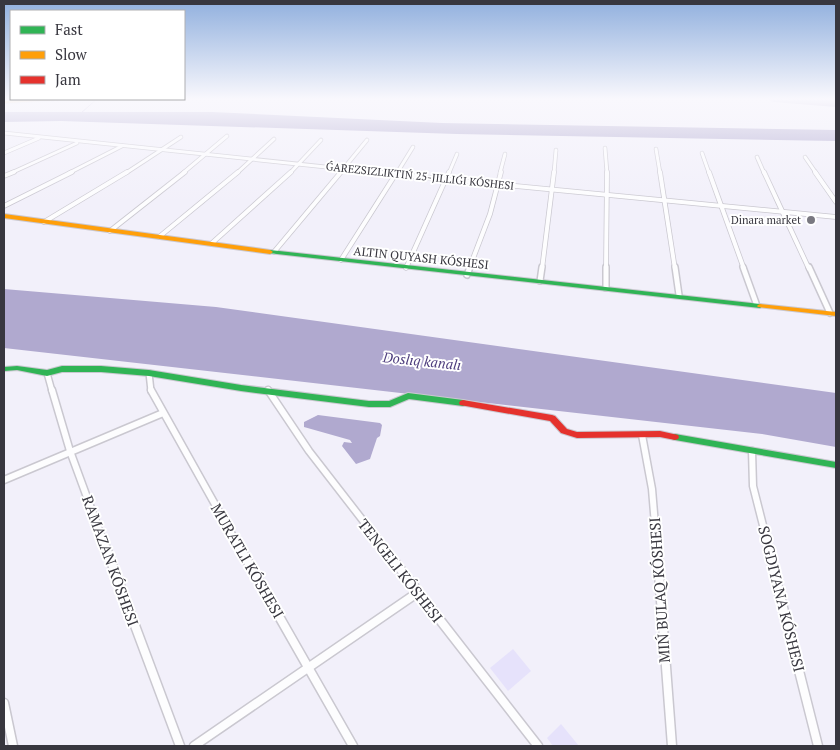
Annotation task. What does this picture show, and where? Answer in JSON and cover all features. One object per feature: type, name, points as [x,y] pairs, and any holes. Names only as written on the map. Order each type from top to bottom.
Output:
[{"type":"street","points":[[4,133],[252,160],[836,217]]},
{"type":"street","points":[[110,231],[227,136]]},
{"type":"street","points":[[4,153],[40,137]]},
{"type":"street","points":[[44,222],[85,199],[181,137]]},
{"type":"street","points":[[158,237],[252,160],[274,139]]},
{"type":"street","points":[[211,244],[298,164],[320,140]]},
{"type":"street","points":[[274,252],[367,140]]},
{"type":"street","points":[[4,176],[79,142]]},
{"type":"street","points":[[4,206],[122,146]]},
{"type":"street","points":[[341,260],[413,147]]},
{"type":"street","points":[[605,148],[608,194],[606,288]]},
{"type":"street","points":[[540,281],[553,189],[556,150]]},
{"type":"street","points":[[656,150],[679,295]]},
{"type":"street","points":[[702,153],[756,304]]},
{"type":"street","points":[[406,268],[448,178],[457,154]]},
{"type":"street","points":[[468,275],[490,214],[496,183],[505,154]]},
{"type":"street","points":[[804,156],[836,202]]},
{"type":"street","points":[[757,158],[833,313]]},
{"type":"street","points":[[4,216],[406,268],[679,295],[833,313]]},
{"type":"street","points":[[4,368],[47,373],[62,369],[149,373],[241,388],[369,404],[390,404],[408,396],[519,411],[552,418],[564,431],[577,435],[660,434],[836,465]]},
{"type":"street","name":"RAMAZAN KÓSHESI","points":[[47,373],[70,451],[180,746]]},
{"type":"street","points":[[149,373],[151,392],[353,746]]},
{"type":"street","name":"TENGELI KÓSHESI","points":[[268,390],[309,451],[417,593],[538,746]]},
{"type":"street","points":[[4,480],[163,413]]},
{"type":"street","points":[[642,435],[652,489],[672,746]]},
{"type":"street","name":"SOGDIYANA KÓSHESI","points":[[752,451],[753,486],[818,746]]},
{"type":"street","points":[[194,746],[308,670],[417,593]]},
{"type":"street","points":[[4,703],[13,746]]},
{"type":"shaded area","points":[[513,649],[531,671],[508,691],[490,668]]},
{"type":"shaded area","points":[[561,724],[579,746],[553,746],[547,738]]},
{"type":"water","points":[[427,133],[836,133],[836,141]]},
{"type":"water","name":"Doslıq kanalı","points":[[4,289],[216,307],[836,393],[836,447],[762,434],[4,348]]},
{"type":"water","points":[[318,415],[380,423],[382,425],[380,436],[377,438],[370,459],[356,464],[342,446],[344,442],[352,443],[350,440],[304,427],[304,422]]},
{"type":"traffic: fast","points":[[270,252],[760,306]]},
{"type":"traffic: fast","points":[[4,369],[17,368],[47,373],[62,369],[101,369],[149,373],[241,388],[369,404],[390,404],[408,396],[463,403]]},
{"type":"traffic: fast","points":[[675,437],[836,465]]},
{"type":"traffic: slow","points":[[4,216],[270,252]]},
{"type":"traffic: slow","points":[[760,306],[836,314]]},
{"type":"traffic: jam","points":[[463,403],[552,418],[564,431],[577,435],[660,434],[675,437]]},
{"type":"place","name":"Dinara market","points":[[811,220]]}]
